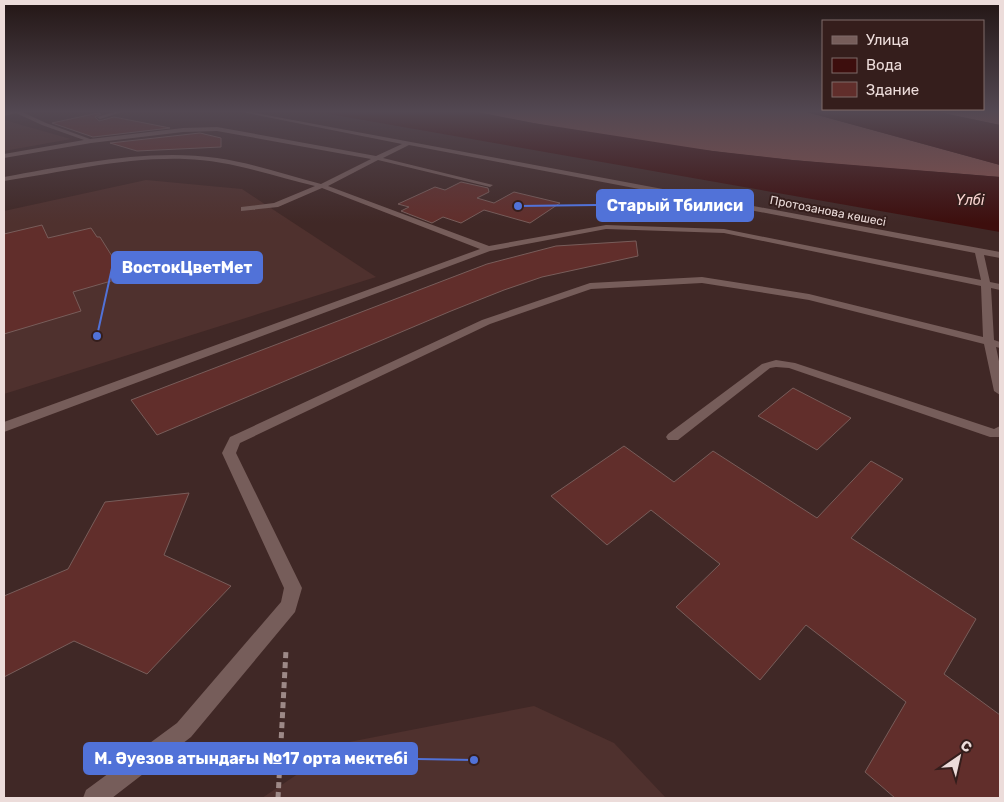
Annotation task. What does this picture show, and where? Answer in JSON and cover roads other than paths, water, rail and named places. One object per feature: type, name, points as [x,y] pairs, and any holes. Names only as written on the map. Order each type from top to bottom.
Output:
[{"type":"street","points":[[4,156],[48,148]]},
{"type":"street","points":[[323,148],[380,159],[490,185]]},
{"type":"street","points":[[244,209],[275,204],[322,186],[399,148]]},
{"type":"street","name":"Протозанова көшесі","points":[[444,148],[1000,255]]},
{"type":"street","points":[[4,179],[102,162],[184,157],[218,160],[322,186],[488,249]]},
{"type":"street","points":[[4,427],[488,249],[606,227],[724,231],[1000,287]]},
{"type":"street","points":[[979,251],[995,343],[1000,391]]},
{"type":"street","points":[[94,798],[184,730],[289,606],[293,588],[229,453],[235,440],[486,322],[590,286],[702,280],[809,297],[995,343]]},
{"type":"street","points":[[673,437],[766,366],[776,363],[791,365],[995,434],[1000,431]]},
{"type":"water","name":"Үлбі","points":[[525,148],[696,148],[792,160],[1000,177],[1000,232]]},
{"type":"water","points":[[940,148],[1000,148],[1000,165]]},
{"type":"place","name":"Старый Тбилиси","points":[[518,206]]},
{"type":"place","name":"ВостокЦветМет","points":[[97,336]]},
{"type":"place","name":"М. Әуезов атындағы №17 орта мектебі","points":[[474,760]]}]
